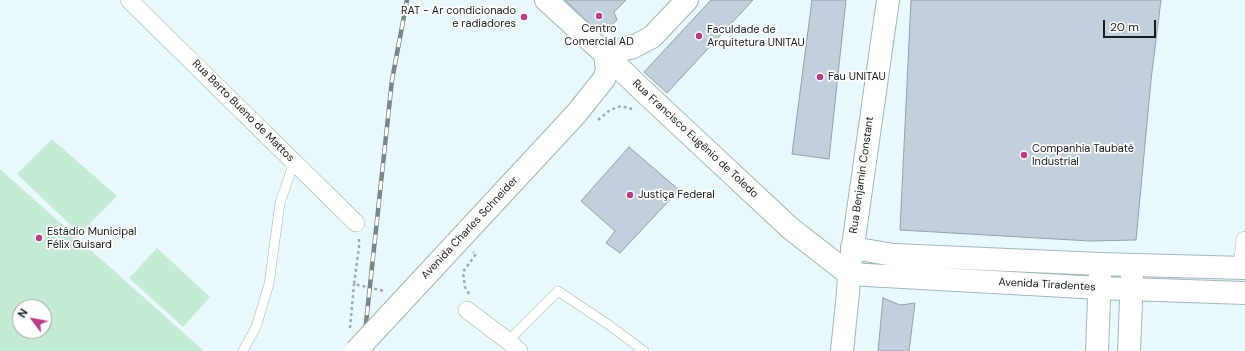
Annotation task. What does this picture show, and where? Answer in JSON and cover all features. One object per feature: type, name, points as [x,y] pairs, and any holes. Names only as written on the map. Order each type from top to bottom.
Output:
[{"type":"main road","name":"Rua Francisco Eugênio de Toledo","points":[[546,0],[790,228],[849,274]]},
{"type":"main road","points":[[605,54],[633,47],[652,37],[687,0]]},
{"type":"main road","name":"Rua Benjamin Constant","points":[[842,351],[852,248],[888,0]]},
{"type":"main road","name":"Avenida Charles Schneider","points":[[585,114],[604,79],[607,70],[605,54]]},
{"type":"main road","name":"Avenida Charles Schneider","points":[[353,343],[610,91],[625,86],[639,87]]},
{"type":"main road","points":[[824,254],[852,248]]},
{"type":"main road","name":"Avenida Tiradentes","points":[[852,248],[894,255],[1100,264],[1243,268]]},
{"type":"main road","points":[[1097,351],[1100,264]]},
{"type":"main road","points":[[1129,351],[1132,265]]},
{"type":"main road","name":"Avenida Tiradentes","points":[[849,274],[1100,288],[1245,293]]},
{"type":"street","name":"Rua Berto Bueno de Mattos","points":[[130,0],[356,223]]},
{"type":"street","points":[[1243,268],[1245,240]]},
{"type":"street","points":[[467,310],[514,346]]},
{"type":"lane","points":[[243,351],[256,327],[269,284],[280,203],[294,162]]},
{"type":"lane","points":[[514,346],[558,291],[609,325],[644,351]]},
{"type":"path","points":[[585,114],[610,110],[621,106],[636,109],[643,114],[655,102]]},
{"type":"path","points":[[469,257],[479,246]]},
{"type":"path","points":[[467,310],[473,300],[465,287],[463,272],[476,254],[473,252]]},
{"type":"path","points":[[353,343],[354,284]]},
{"type":"green space","points":[[52,139],[117,196],[80,234],[17,174]]},
{"type":"green space","name":"Estádio Municipal Félix Guisard","points":[[0,169],[204,351],[0,351]]},
{"type":"green space","points":[[157,248],[210,297],[183,327],[129,278]]},
{"type":"building","name":"Centro Comercial AD","points":[[565,0],[626,0],[614,12],[617,20],[609,27],[595,29]]},
{"type":"building","name":"Faculdade de Arquitetura UNITAU","points":[[711,0],[753,0],[667,93],[644,72]]},
{"type":"building","name":"Fau UNITAU","points":[[812,0],[846,0],[829,159],[792,154]]},
{"type":"building","name":"Companhia Taubaté Industrial","points":[[911,0],[1161,0],[1151,80],[1136,240],[1090,241],[900,230]]},
{"type":"building","name":"Justiça Federal","points":[[629,147],[679,190],[620,253],[606,243],[615,231],[581,201]]},
{"type":"building","points":[[883,298],[900,305],[915,303],[909,351],[878,351]]},
{"type":"railway","points":[[363,351],[392,80],[407,0]]},
{"type":"place","name":"Centro Comercial AD","points":[[599,16]]},
{"type":"place","name":"RAT - Ar condicionado e radiadores","points":[[524,17]]},
{"type":"place","name":"Faculdade de Arquitetura UNITAU","points":[[699,36]]},
{"type":"place","name":"Fau UNITAU","points":[[820,77]]},
{"type":"place","name":"Companhia Taubaté Industrial","points":[[1024,155]]},
{"type":"place","name":"Justiça Federal","points":[[630,195]]},
{"type":"place","name":"Estádio Municipal Félix Guisard","points":[[39,238]]}]
